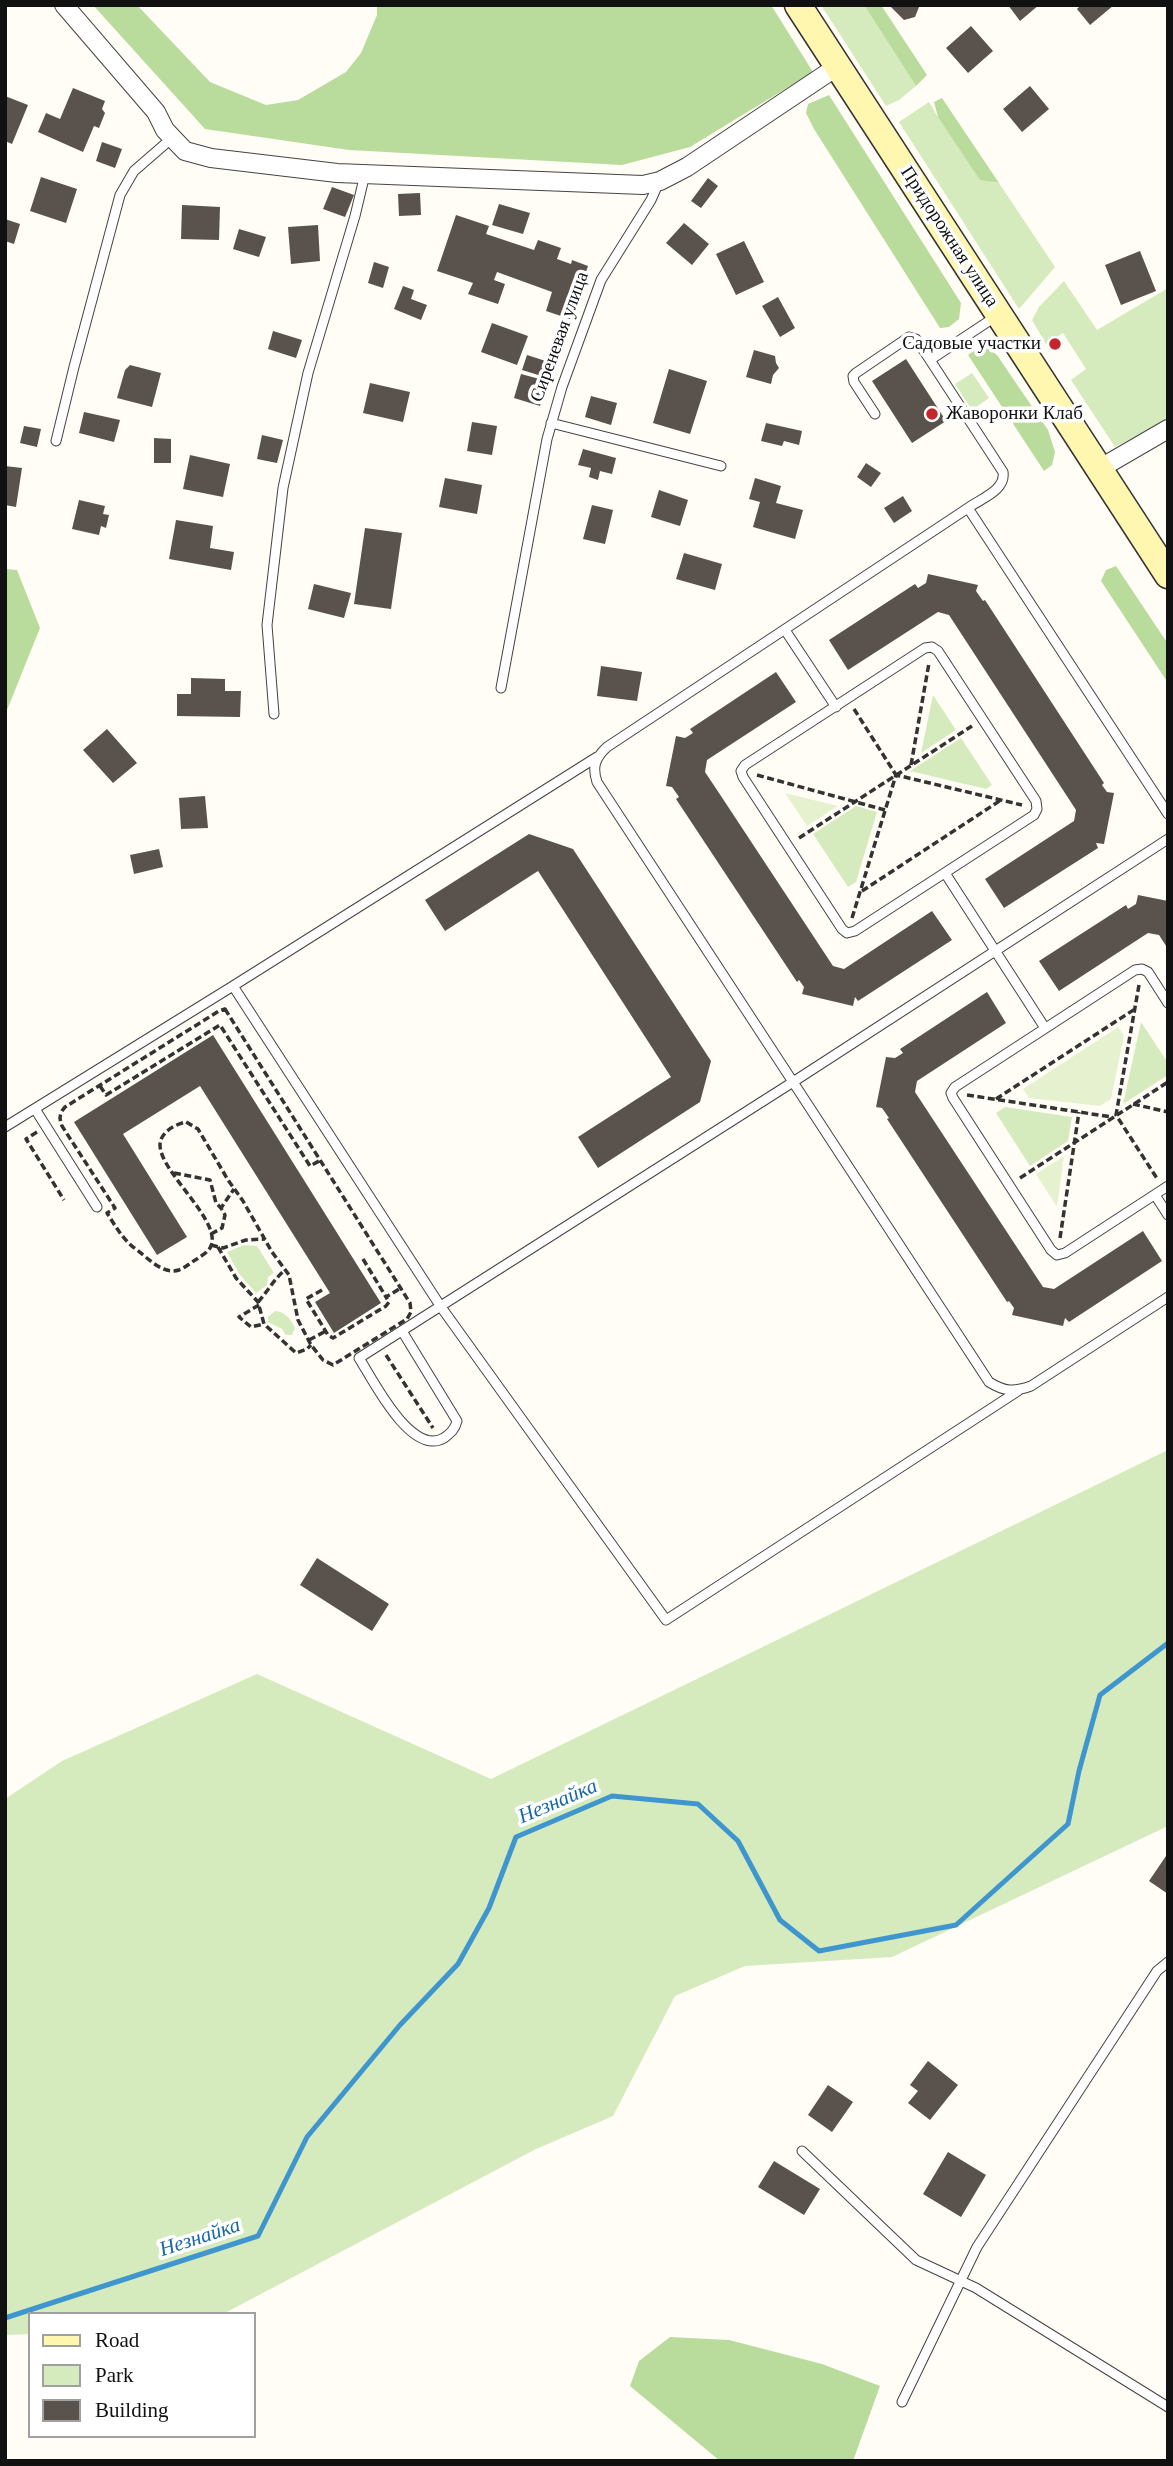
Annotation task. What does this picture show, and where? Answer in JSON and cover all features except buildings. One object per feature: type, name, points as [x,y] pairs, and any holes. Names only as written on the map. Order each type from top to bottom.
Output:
[{"type":"main road","name":"Придорожная улица","points":[[798,5],[1168,575]]},
{"type":"street","points":[[64,5],[156,112],[172,138],[185,151],[211,158],[365,174],[643,185],[660,181],[687,167],[838,66]]},
{"type":"street","points":[[1099,469],[1168,429]]},
{"type":"lane","points":[[56,441],[120,195],[134,172],[172,138]]},
{"type":"lane","points":[[274,714],[267,625],[283,488],[313,354],[365,174]]},
{"type":"lane","name":"Сиреневая улица","points":[[501,688],[551,423],[562,387],[601,280],[660,181]]},
{"type":"lane","points":[[929,360],[999,314]]},
{"type":"lane","points":[[5,1127],[598,756],[607,747],[1001,486],[1005,480],[1003,472],[916,339],[909,337],[853,376],[854,382],[875,414]]},
{"type":"lane","points":[[551,423],[720,466]]},
{"type":"lane","points":[[968,508],[1168,814]]},
{"type":"lane","points":[[785,629],[835,707]]},
{"type":"lane","points":[[932,647],[938,651],[1036,801],[1037,809],[1034,815],[855,932],[847,933],[787,846],[741,771],[745,765],[835,707],[925,648],[932,647]]},
{"type":"lane","points":[[598,756],[594,772],[597,782],[989,1382],[1003,1391],[1020,1390]]},
{"type":"lane","points":[[402,1331],[457,1421],[455,1428],[441,1440],[428,1441],[398,1421],[359,1358],[378,1342],[441,1307],[1168,839]]},
{"type":"lane","points":[[945,873],[1045,1028]]},
{"type":"lane","points":[[1166,1187],[1065,1253],[1057,1255],[1051,1250],[951,1093],[955,1087],[1135,970],[1148,972],[1168,1003]]},
{"type":"lane","points":[[233,986],[441,1307],[666,1620],[1168,1297]]},
{"type":"lane","points":[[35,1109],[97,1207]]},
{"type":"lane","points":[[1155,1195],[1168,1215]]},
{"type":"lane","points":[[902,2402],[959,2279],[977,2247],[1157,1971],[1168,1963]]},
{"type":"lane","points":[[802,2151],[916,2260],[959,2279],[1168,2407]]},
{"type":"path","points":[[911,765],[932,647]]},
{"type":"path","points":[[847,699],[897,775],[1037,809]]},
{"type":"path","points":[[787,846],[982,719]]},
{"type":"path","points":[[741,771],[886,810]]},
{"type":"path","points":[[847,933],[897,775]]},
{"type":"path","points":[[860,891],[1001,800]]},
{"type":"path","points":[[1142,969],[1115,1116],[1166,1187]]},
{"type":"path","points":[[996,1099],[1135,1009]]},
{"type":"path","points":[[225,1010],[401,1288],[410,1303],[411,1312],[407,1319],[378,1342],[332,1365],[323,1360],[310,1343],[298,1320],[289,1275],[264,1239],[198,1129],[186,1122],[163,1134],[160,1141],[163,1155],[200,1210],[211,1234],[211,1245],[204,1254],[173,1271],[163,1269],[126,1243],[107,1213],[115,1208],[59,1118],[65,1107],[219,1011],[225,1010]]},
{"type":"path","points":[[100,1086],[106,1095],[220,1025],[310,1166],[321,1160]]},
{"type":"path","points":[[1009,1185],[1168,1082]]},
{"type":"path","points":[[951,1093],[1115,1116]]},
{"type":"path","points":[[1133,1104],[1168,1112]]},
{"type":"path","points":[[1057,1255],[1079,1112]]},
{"type":"path","points":[[59,1118],[26,1139],[64,1200]]},
{"type":"path","points":[[174,1173],[210,1180],[216,1203],[225,1215],[222,1228],[211,1234]]},
{"type":"path","points":[[221,1208],[234,1189]]},
{"type":"path","points":[[211,1245],[223,1248],[246,1240],[264,1239]]},
{"type":"path","points":[[218,1247],[236,1278],[259,1303],[264,1324],[296,1353],[307,1349],[310,1343],[326,1331]]},
{"type":"path","points":[[322,1290],[306,1299],[333,1338],[386,1306],[389,1302],[363,1259]]},
{"type":"path","points":[[264,1324],[251,1326],[239,1317],[259,1303],[274,1279],[285,1270]]},
{"type":"path","points":[[386,1297],[401,1288]]},
{"type":"path","points":[[378,1342],[434,1430]]},
{"type":"green space","points":[[93,5],[137,5],[210,82],[266,105],[298,100],[346,72],[361,53],[377,15],[377,5],[771,5],[813,72],[690,147],[622,165],[349,150],[205,129]]},
{"type":"green space","points":[[821,5],[864,5],[916,86],[899,100],[886,106]]},
{"type":"green space","points":[[864,5],[881,5],[927,75],[916,86]]},
{"type":"green space","points":[[829,95],[961,303],[959,319],[949,327],[940,328],[814,129],[806,113],[808,104]]},
{"type":"green space","points":[[942,98],[999,183],[980,180],[938,117],[934,102]]},
{"type":"green space","points":[[929,102],[990,182],[999,183],[1055,267],[1019,309],[899,122]]},
{"type":"green space","points":[[1064,281],[1097,330],[1168,288],[1168,419],[1115,447],[1071,380],[1086,369],[1063,333],[1046,344],[1032,320],[1039,307]]},
{"type":"green space","points":[[982,344],[997,355],[1048,430],[1055,452],[1052,465],[1044,471],[968,355]]},
{"type":"green space","points":[[972,373],[989,398],[972,410],[955,384]]},
{"type":"green space","points":[[1116,566],[1168,644],[1168,683],[1101,581],[1106,570]]},
{"type":"green space","points":[[5,569],[17,570],[40,628],[5,715]]},
{"type":"green space","points":[[933,695],[956,730],[921,753]]},
{"type":"green space","points":[[961,738],[992,785],[986,789],[910,771]]},
{"type":"green space","points":[[785,793],[838,806],[807,826]]},
{"type":"green space","points":[[856,806],[877,812],[856,882],[848,887],[813,834]]},
{"type":"green space","points":[[1141,1022],[1168,1063],[1168,1075],[1123,1104]]},
{"type":"green space","points":[[1118,1027],[1124,1036],[1111,1099],[1100,1106],[1029,1098],[1023,1089]]},
{"type":"green space","points":[[1005,1107],[1072,1117],[1068,1141],[1030,1166],[996,1113]]},
{"type":"green space","points":[[1064,1156],[1057,1207],[1036,1174]]},
{"type":"green space","points":[[244,1245],[257,1246],[274,1273],[268,1277],[267,1285],[256,1293],[240,1275],[227,1252]]},
{"type":"green space","points":[[275,1311],[285,1314],[292,1322],[295,1328],[292,1335],[286,1335],[282,1329],[268,1322],[268,1317]]},
{"type":"green space","points":[[1168,1450],[1168,1826],[892,1957],[745,1966],[675,1996],[613,2116],[536,2149],[227,2312],[28,2312],[28,2334],[5,2335],[5,1799],[62,1761],[257,1674],[491,1779]]},
{"type":"green space","points":[[670,2337],[729,2340],[822,2364],[880,2386],[853,2461],[720,2461],[630,2386],[639,2361]]},
{"type":"waterway","name":"Незнайка","points":[[5,2318],[258,2236],[307,2137],[400,2025],[458,1964],[489,1908],[516,1837],[612,1796],[698,1804],[738,1841],[780,1920],[819,1951],[956,1925],[1068,1824],[1100,1695],[1168,1643]]},
{"type":"place","name":"Садовые участки","points":[[1055,344]]},
{"type":"place","name":"Жаворонки Клаб","points":[[932,414]]}]
